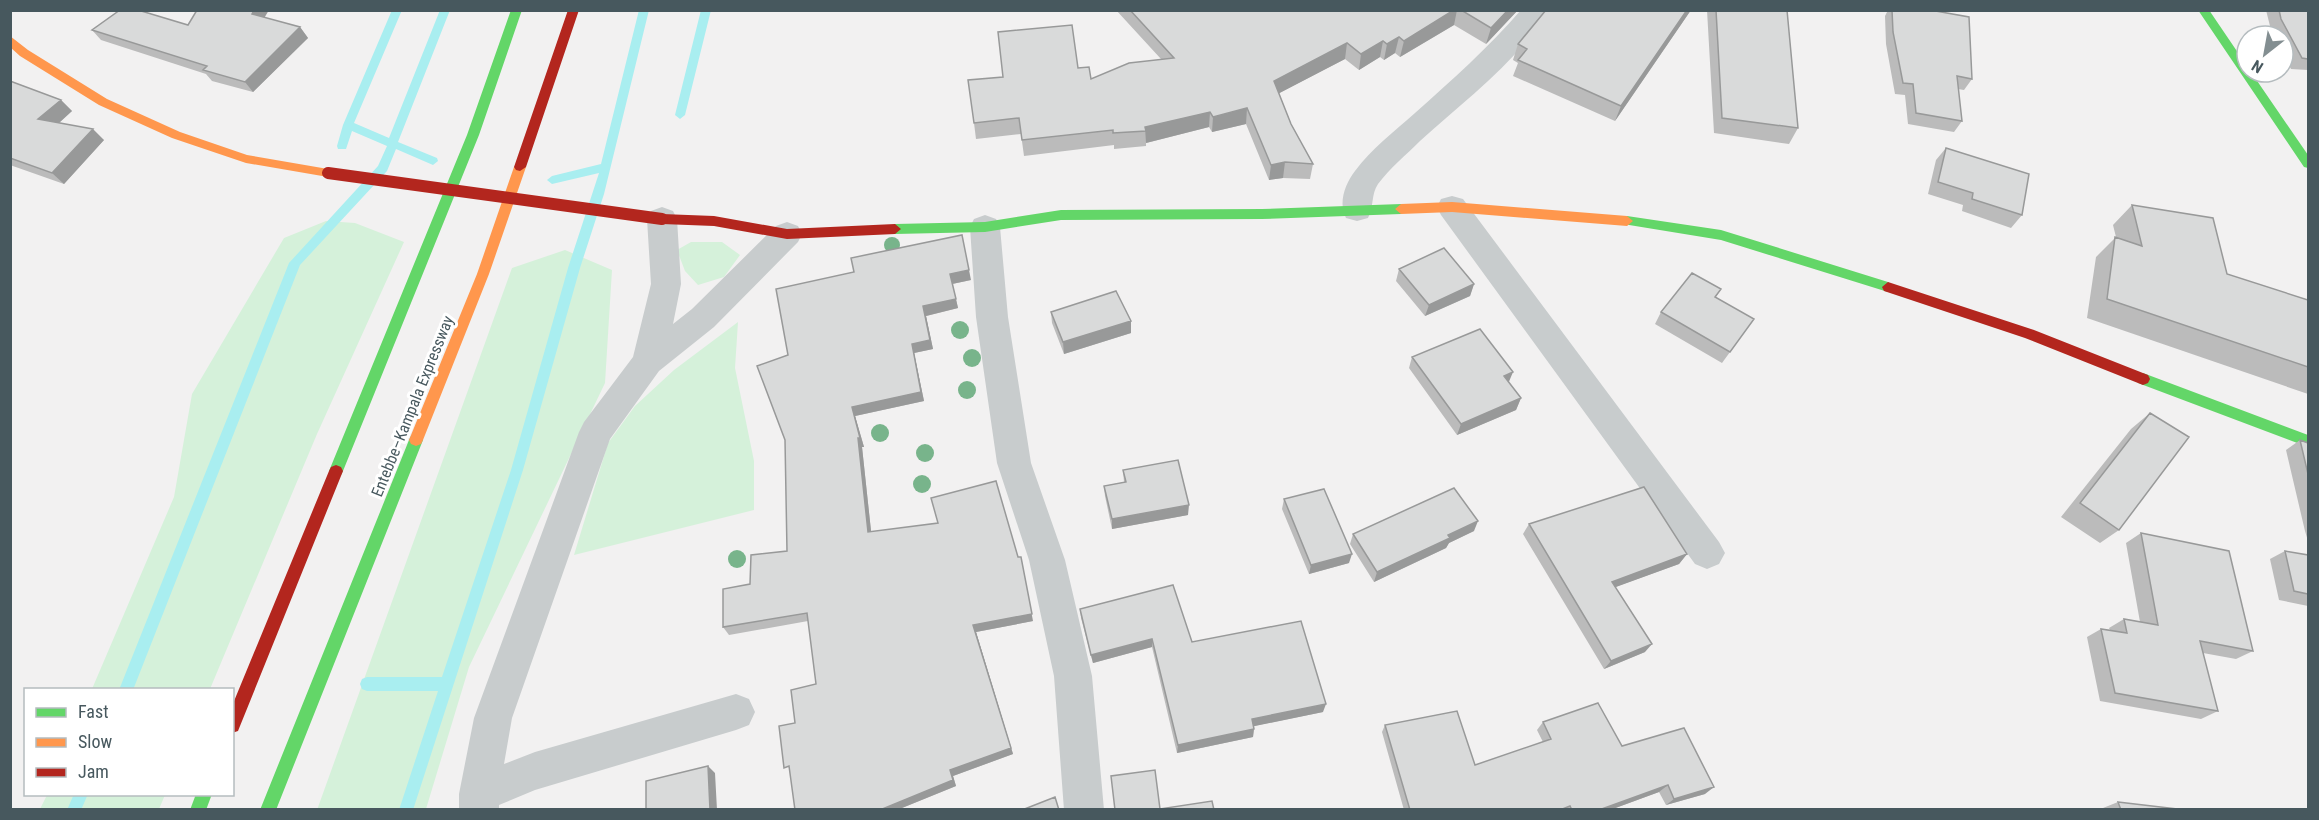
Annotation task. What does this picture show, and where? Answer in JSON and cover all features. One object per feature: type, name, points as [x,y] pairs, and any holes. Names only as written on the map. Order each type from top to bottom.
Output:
[{"type":"main road","points":[[234,721],[468,146],[517,10]]},
{"type":"main road","name":"Entebbe–Kampala Expressway","points":[[268,810],[483,274],[574,10]]},
{"type":"main road","points":[[2203,10],[2308,165]]},
{"type":"main road","points":[[10,40],[24,53],[103,102],[176,135],[246,159],[328,173],[662,219],[714,221],[787,234],[985,227],[1061,215],[1251,214],[1452,207],[1644,222],[1721,235],[1886,286],[2029,334],[2224,411],[2308,441]]},
{"type":"main road","points":[[198,810],[204,796]]},
{"type":"street","points":[[1357,210],[1358,195],[1365,179],[1386,156],[1499,53],[1536,10]]},
{"type":"street","points":[[1452,207],[1707,553]]},
{"type":"street","points":[[648,362],[666,284],[662,219]]},
{"type":"street","points":[[985,227],[992,318],[1014,463],[1047,560],[1073,676],[1084,810]]},
{"type":"street","points":[[479,802],[493,718],[596,432],[648,362],[703,318],[787,234]]},
{"type":"street","points":[[479,802],[535,771],[736,712]]},
{"type":"green space","points":[[326,221],[355,223],[404,242],[317,434],[210,688],[92,688],[174,497],[192,394],[284,238]]},
{"type":"green space","points":[[691,242],[722,242],[740,255],[724,277],[698,285],[685,271],[677,250]]},
{"type":"green space","points":[[565,250],[612,270],[605,383],[469,667],[426,809],[317,810],[512,268]]},
{"type":"green space","points":[[738,322],[735,368],[754,461],[754,510],[574,555],[608,443],[635,406],[674,370]]},
{"type":"green space","points":[[46,796],[165,796],[159,809],[40,809]]},
{"type":"building","points":[[120,10],[138,10],[188,25],[197,10],[254,10],[252,14],[300,27],[245,82],[203,70],[207,66],[92,30]]},
{"type":"building","points":[[1130,10],[1454,10],[1404,41],[1399,37],[1387,44],[1383,41],[1361,54],[1347,43],[1274,81],[1291,124],[1313,164],[1285,162],[1271,165],[1247,108],[1213,117],[1210,112],[1145,127],[1146,131],[1113,133],[1113,130],[1022,140],[1019,118],[974,123],[968,80],[1003,77],[998,32],[1072,25],[1078,68],[1089,67],[1091,79],[1129,63],[1174,58]]},
{"type":"building","points":[[1461,10],[1508,10],[1491,28]]},
{"type":"building","points":[[1546,10],[1687,10],[1621,106],[1518,60],[1527,49],[1518,44]]},
{"type":"building","points":[[1716,10],[1787,10],[1798,128],[1722,118]]},
{"type":"building","points":[[1892,10],[1930,10],[1969,17],[1972,79],[1957,76],[1962,121],[1916,113],[1913,84],[1903,83],[1893,32]]},
{"type":"building","points":[[2279,10],[2308,10],[2308,59],[2302,58],[2295,45],[2295,24],[2284,24]]},
{"type":"building","points":[[10,81],[61,100],[38,119],[93,129],[52,173],[10,158]]},
{"type":"building","points":[[1946,148],[2029,174],[2022,215],[1972,199],[1973,193],[1938,182]]},
{"type":"building","points":[[2132,205],[2213,218],[2227,274],[2308,300],[2308,367],[2107,299],[2115,237],[2142,246]]},
{"type":"building","points":[[962,235],[969,270],[950,274],[956,299],[923,306],[930,340],[912,344],[921,392],[852,407],[860,438],[858,438],[868,532],[938,523],[931,498],[996,481],[1018,557],[1021,557],[1032,614],[973,625],[1011,748],[950,770],[953,780],[880,810],[795,810],[789,766],[784,768],[779,726],[795,723],[791,690],[816,684],[807,613],[723,627],[723,589],[750,584],[751,555],[787,551],[785,440],[757,366],[788,355],[776,289],[854,272],[851,258]]},
{"type":"building","points":[[1444,248],[1474,284],[1429,305],[1399,269]]},
{"type":"building","points":[[1692,273],[1721,289],[1715,297],[1754,319],[1730,352],[1661,312]]},
{"type":"building","points":[[1116,291],[1131,321],[1063,342],[1051,312]]},
{"type":"building","points":[[1480,329],[1513,372],[1504,376],[1521,398],[1461,424],[1412,357]]},
{"type":"building","points":[[2150,413],[2189,437],[2119,530],[2080,503]]},
{"type":"building","points":[[2300,440],[2308,443],[2308,474]]},
{"type":"building","points":[[1178,460],[1189,505],[1112,519],[1104,486],[1126,482],[1123,470]]},
{"type":"building","points":[[1644,487],[1687,554],[1612,582],[1652,644],[1611,661],[1529,524]]},
{"type":"building","points":[[1454,488],[1478,521],[1448,535],[1450,538],[1377,572],[1353,534]]},
{"type":"building","points":[[1324,489],[1352,554],[1311,565],[1284,499]]},
{"type":"building","points":[[2141,533],[2229,551],[2253,651],[2200,641],[2218,711],[2115,693],[2101,629],[2127,633],[2124,619],[2158,625]]},
{"type":"building","points":[[2285,551],[2308,555],[2308,594],[2294,591]]},
{"type":"building","points":[[1173,585],[1192,642],[1301,621],[1326,704],[1252,719],[1254,729],[1178,745],[1152,639],[1091,655],[1080,609]]},
{"type":"building","points":[[1598,703],[1622,746],[1684,728],[1714,787],[1674,799],[1668,785],[1599,810],[1572,810],[1570,806],[1560,810],[1410,810],[1385,725],[1457,711],[1475,765],[1551,739],[1543,722]]},
{"type":"building","points":[[708,766],[710,810],[646,810],[646,781]]},
{"type":"building","points":[[1155,770],[1160,809],[1212,801],[1214,810],[1115,810],[1111,776]]},
{"type":"building","points":[[1055,797],[1059,810],[1022,810]]},
{"type":"building","points":[[2118,802],[2186,810],[2121,810]]},
{"type":"waterway","points":[[348,125],[397,10]]},
{"type":"waterway","points":[[392,144],[445,10]]},
{"type":"waterway","points":[[606,167],[644,10]]},
{"type":"waterway","points":[[680,115],[706,10]]},
{"type":"waterway","points":[[342,146],[348,125]]},
{"type":"waterway","points":[[348,125],[392,144]]},
{"type":"waterway","points":[[127,688],[295,263],[383,168],[392,144]]},
{"type":"waterway","points":[[392,144],[433,161]]},
{"type":"waterway","points":[[406,810],[517,470],[574,268],[606,167]]},
{"type":"waterway","points":[[552,180],[606,167]]},
{"type":"waterway","points":[[367,684],[447,684]]},
{"type":"waterway","points":[[74,810],[80,796]]},
{"type":"traffic: fast","points":[[336,471],[473,135],[517,10]]},
{"type":"traffic: fast","points":[[2203,10],[2308,164]]},
{"type":"traffic: fast","points":[[895,229],[985,227],[1061,215],[1262,214],[1401,209]]},
{"type":"traffic: fast","points":[[1627,221],[1721,235],[1888,287]]},
{"type":"traffic: fast","points":[[2143,379],[2308,441]]},
{"type":"traffic: fast","points":[[268,810],[416,440]]},
{"type":"traffic: fast","points":[[198,810],[203,796]]},
{"type":"traffic: slow","points":[[10,40],[24,53],[103,102],[176,135],[246,159],[328,173]]},
{"type":"traffic: slow","points":[[416,440],[483,274],[520,167]]},
{"type":"traffic: slow","points":[[1401,209],[1452,207],[1627,221]]},
{"type":"traffic: jam","points":[[520,167],[574,10]]},
{"type":"traffic: jam","points":[[328,173],[662,219]]},
{"type":"traffic: jam","points":[[662,219],[714,221],[787,234],[895,229]]},
{"type":"traffic: jam","points":[[1888,287],[2029,334],[2143,379]]},
{"type":"traffic: jam","points":[[234,721],[336,471]]}]
